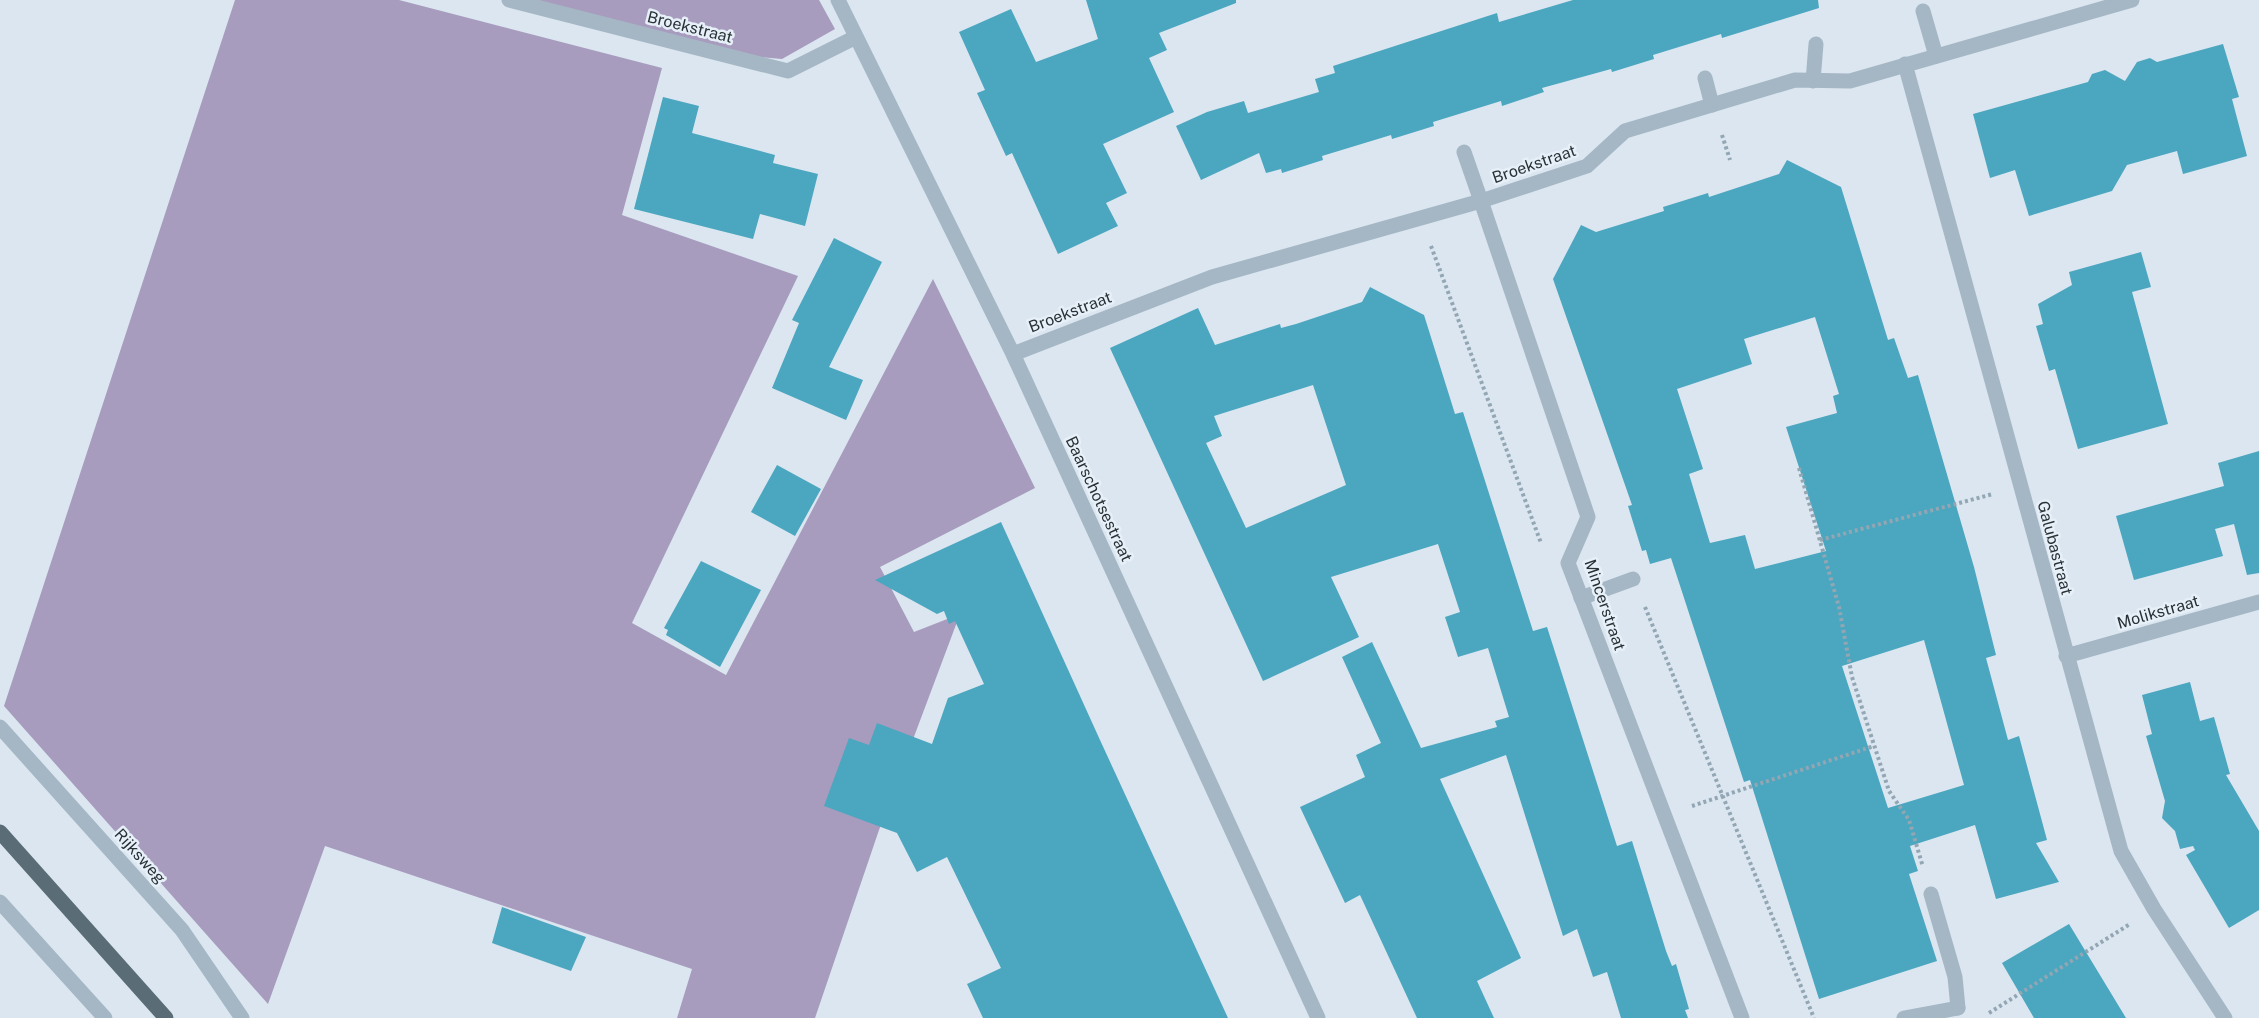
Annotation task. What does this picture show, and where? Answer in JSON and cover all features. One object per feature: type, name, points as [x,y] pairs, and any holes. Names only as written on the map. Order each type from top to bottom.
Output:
[{"type":"main road","points":[[0,832],[166,1018]]},
{"type":"street","name":"Broekstraat","points":[[509,0],[788,71],[856,37]]},
{"type":"street","name":"Baarschotsestraat","points":[[838,0],[1013,354],[1318,1018]]},
{"type":"street","name":"Broekstraat","points":[[1013,354],[1212,277],[1481,201],[1587,166],[1625,131],[1795,80],[1850,81],[2132,0]]},
{"type":"street","points":[[1923,11],[1936,56]]},
{"type":"street","points":[[1813,81],[1816,44]]},
{"type":"street","name":"Galubastraat","points":[[1905,64],[2121,851],[2154,909],[2225,1018]]},
{"type":"street","points":[[1705,78],[1712,105]]},
{"type":"street","name":"Mincerstraat","points":[[1464,152],[1588,517],[1568,563],[1742,1018]]},
{"type":"street","points":[[1581,598],[1633,579]]},
{"type":"street","name":"Molikstraat","points":[[2066,656],[2259,602]]},
{"type":"street","name":"Rijksweg","points":[[0,727],[182,930],[242,1018]]},
{"type":"street","points":[[1904,1018],[1958,1008],[1954,977],[1931,894]]},
{"type":"street","points":[[0,902],[105,1018]]},
{"type":"path","points":[[1420,217],[1543,546],[1568,563]]},
{"type":"path","points":[[1799,468],[1839,607],[1852,677],[1889,791],[1909,820],[1931,894]]},
{"type":"path","points":[[1820,540],[2019,486]]},
{"type":"path","points":[[1633,579],[1814,1018]]},
{"type":"path","points":[[1664,815],[1874,746]]},
{"type":"path","points":[[1958,1008],[1970,1016],[1990,1012],[2154,909]]},
{"type":"shaded area","points":[[235,0],[399,0],[662,68],[622,215],[798,276],[632,623],[726,675],[933,279],[1035,488],[880,567],[914,632],[960,614],[879,830],[815,1018],[677,1018],[692,969],[325,846],[268,1004],[4,706]]},
{"type":"shaded area","points":[[518,0],[819,0],[835,29],[782,59],[713,53]]},
{"type":"building","points":[[1086,0],[1236,0],[1236,3],[1159,33],[1167,50],[1149,58],[1174,112],[1103,144],[1127,193],[1106,203],[1118,226],[1058,254],[1012,153],[1006,156],[977,93],[985,90],[959,32],[1011,9],[1036,62],[1098,39]]},
{"type":"building","points":[[1573,0],[1818,0],[1819,8],[1722,38],[1721,34],[1653,55],[1654,59],[1612,72],[1611,69],[1542,88],[1544,92],[1502,106],[1501,101],[1433,122],[1434,126],[1392,139],[1391,135],[1322,156],[1323,160],[1282,173],[1281,169],[1266,173],[1259,153],[1201,180],[1176,126],[1207,112],[1244,101],[1248,113],[1319,92],[1315,79],[1335,73],[1333,66],[1497,13],[1499,22]]},
{"type":"building","points":[[2223,44],[2239,97],[2232,99],[2247,156],[2183,174],[2177,151],[2127,165],[2112,191],[2029,216],[2015,170],[1990,178],[1973,114],[2088,82],[2092,74],[2105,70],[2125,81],[2137,62],[2150,58],[2157,62]]},
{"type":"building","points":[[663,97],[699,106],[692,133],[775,155],[773,163],[818,174],[805,226],[760,214],[753,239],[634,209]]},
{"type":"building","points":[[1787,160],[1841,187],[1888,340],[1894,338],[1908,378],[1918,375],[1974,567],[1996,655],[1986,658],[2008,740],[2019,736],[2047,840],[2036,843],[2059,882],[1996,899],[1975,825],[1910,846],[1918,871],[1909,874],[1937,961],[1819,999],[1750,780],[1744,782],[1671,558],[1650,564],[1646,550],[1642,551],[1628,506],[1632,505],[1553,279],[1581,225],[1596,232],[1664,211],[1663,207],[1708,193],[1709,197],[1779,174]],"holes":[[[1815,317],[1839,394],[1833,396],[1837,413],[1786,427],[1826,551],[1755,569],[1745,535],[1710,543],[1689,474],[1703,469],[1677,389],[1752,364],[1744,339]],[[1924,640],[1964,785],[1888,808],[1842,666]]]},
{"type":"building","points":[[834,238],[882,262],[829,367],[863,380],[846,420],[772,388],[799,323],[792,320]]},
{"type":"building","points":[[2141,252],[2151,287],[2132,292],[2168,424],[2078,449],[2055,369],[2049,371],[2036,326],[2043,324],[2038,304],[2072,285],[2069,272]]},
{"type":"building","points":[[1370,287],[1424,315],[1455,414],[1463,412],[1533,631],[1547,627],[1617,846],[1632,841],[1666,951],[1672,966],[1676,964],[1689,1009],[1685,1010],[1688,1018],[1621,1018],[1607,972],[1593,977],[1577,929],[1563,936],[1506,755],[1440,779],[1521,958],[1477,981],[1494,1018],[1417,1018],[1360,895],[1345,903],[1300,807],[1365,777],[1356,755],[1381,743],[1342,657],[1372,642],[1421,748],[1497,727],[1495,721],[1509,717],[1488,648],[1458,657],[1445,617],[1460,612],[1438,544],[1331,577],[1359,637],[1263,681],[1110,348],[1198,308],[1215,345],[1280,324],[1281,328],[1296,324],[1362,302]],"holes":[[[1313,385],[1346,485],[1246,528],[1206,443],[1222,436],[1214,416]]]},
{"type":"building","points":[[2259,451],[2259,573],[2247,575],[2234,524],[2215,529],[2223,556],[2134,580],[2116,516],[2224,486],[2218,463]]},
{"type":"building","points":[[777,465],[821,489],[795,536],[751,512]]},
{"type":"building","points":[[1001,522],[1228,1018],[983,1018],[967,984],[1001,968],[947,857],[917,872],[897,833],[824,806],[849,738],[869,745],[877,723],[932,744],[948,698],[984,684],[955,621],[949,624],[944,611],[937,614],[875,580]]},
{"type":"building","points":[[701,561],[761,590],[720,667],[666,635],[668,630],[664,628]]},
{"type":"building","points":[[2190,682],[2200,721],[2214,717],[2230,774],[2226,775],[2259,831],[2259,910],[2229,928],[2186,855],[2195,850],[2193,846],[2180,849],[2175,831],[2162,818],[2165,801],[2146,736],[2152,734],[2142,695]]},
{"type":"building","points":[[502,907],[586,937],[571,971],[492,943]]},
{"type":"building","points":[[2069,924],[2126,1018],[2034,1018],[2002,963]]}]
